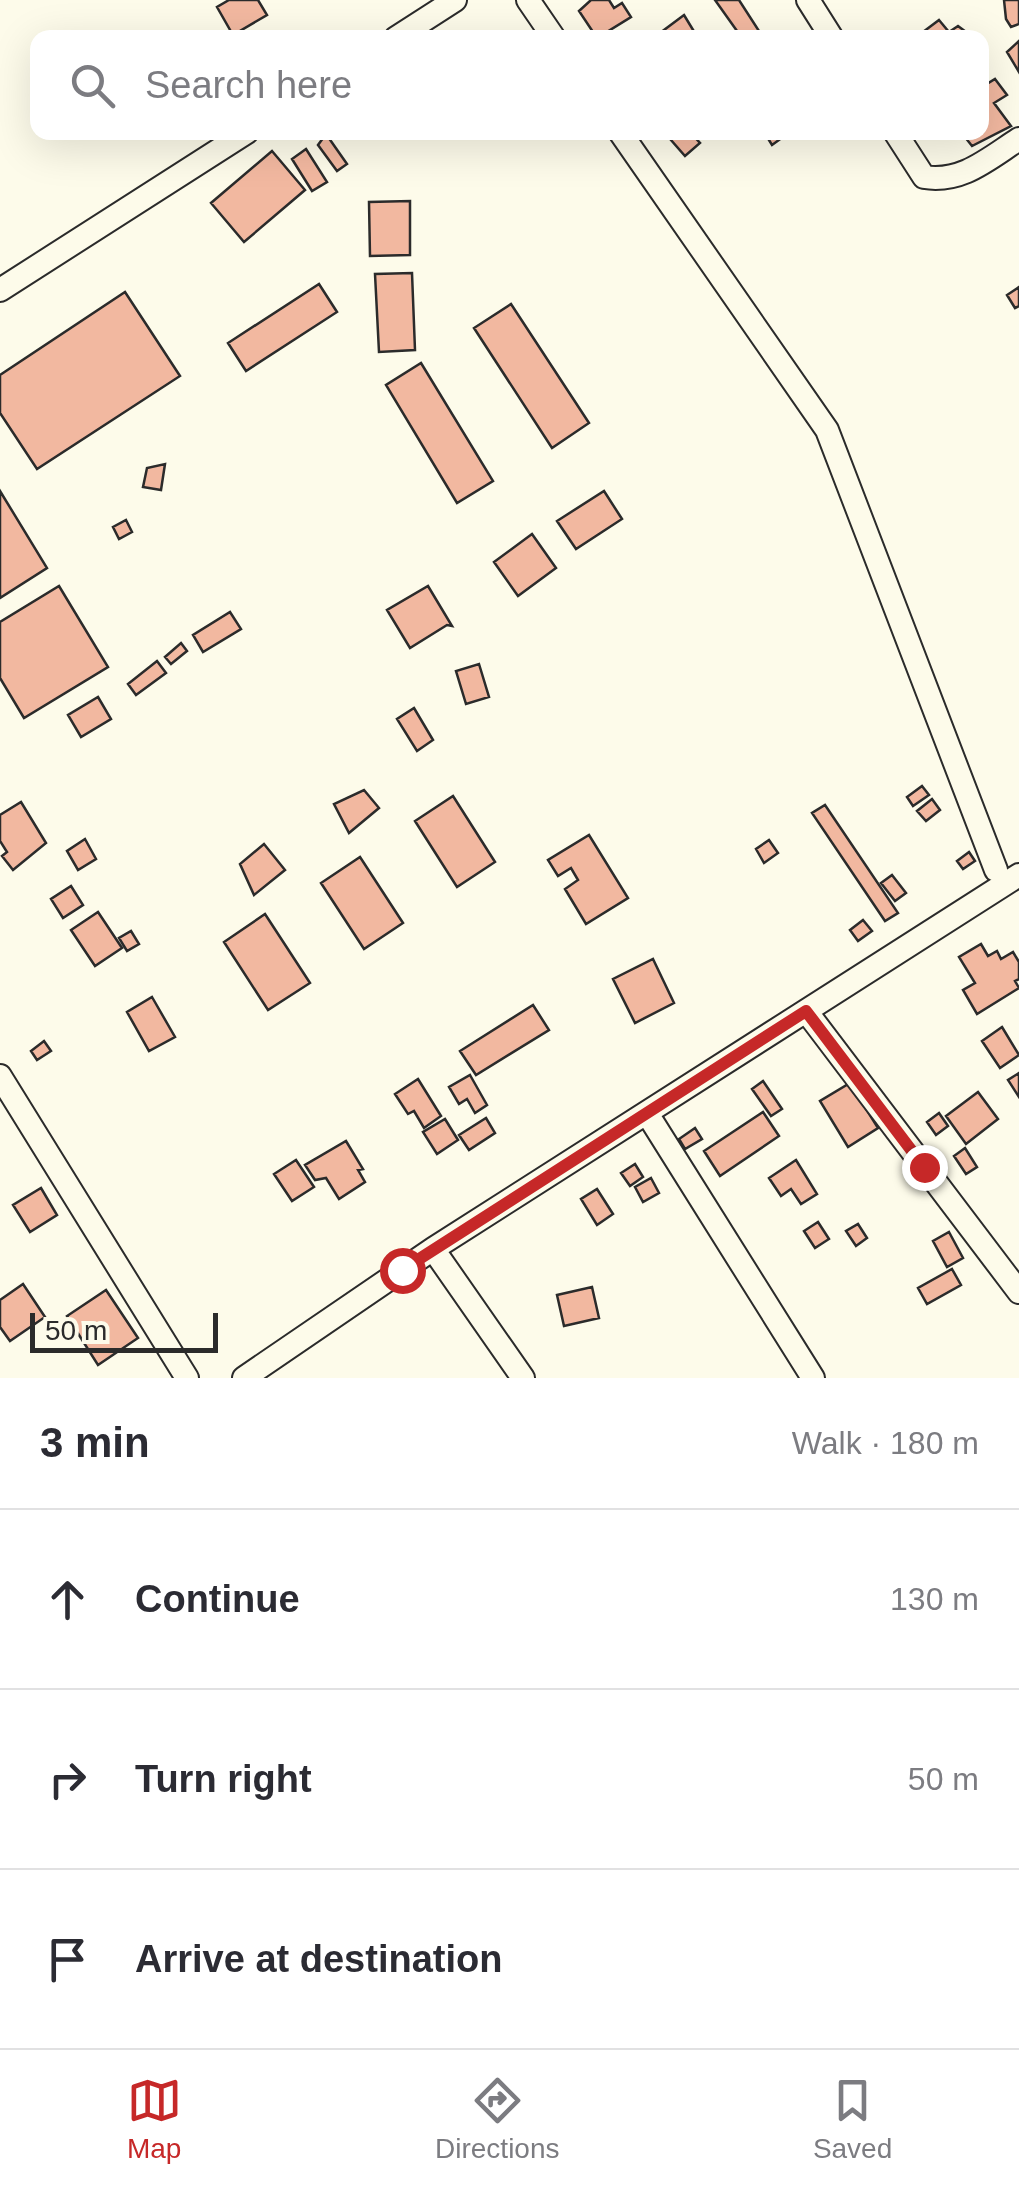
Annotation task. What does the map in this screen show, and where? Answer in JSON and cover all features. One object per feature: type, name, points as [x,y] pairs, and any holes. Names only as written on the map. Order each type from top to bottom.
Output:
[{"type":"street","points":[[409,30],[456,0]]},
{"type":"street","points":[[528,0],[549,30]]},
{"type":"street","points":[[808,0],[827,30]]},
{"type":"street","points":[[900,140],[924,177],[944,180],[967,172],[1019,139]]},
{"type":"street","points":[[0,290],[234,140]]},
{"type":"street","points":[[244,1378],[433,1249],[1010,883],[827,430],[626,140]]},
{"type":"street","points":[[806,1011],[1019,1292]]},
{"type":"street","points":[[0,1076],[187,1378]]},
{"type":"street","points":[[648,1114],[812,1378]]},
{"type":"street","points":[[433,1249],[522,1378]]},
{"type":"building","points":[[229,0],[258,0],[267,15],[242,30],[230,30],[217,7]]},
{"type":"building","points":[[591,0],[609,0],[614,8],[622,3],[631,17],[610,30],[592,30],[579,11]]},
{"type":"building","points":[[715,0],[739,0],[758,30],[736,30]]},
{"type":"building","points":[[1004,0],[1019,0],[1019,24],[1011,27],[1006,19]]},
{"type":"building","points":[[684,15],[693,30],[664,30]]},
{"type":"building","points":[[939,20],[947,30],[926,30]]},
{"type":"building","points":[[1019,41],[1019,72],[1007,52]]},
{"type":"building","points":[[995,79],[1007,95],[994,103],[1011,126],[989,137],[989,83]]},
{"type":"building","points":[[322,140],[330,140],[347,164],[337,171],[318,145]]},
{"type":"building","points":[[671,140],[700,143],[685,156]]},
{"type":"building","points":[[306,149],[327,182],[312,191],[292,159]]},
{"type":"building","points":[[272,151],[305,190],[244,242],[211,203]]},
{"type":"building","points":[[410,201],[410,255],[370,256],[369,202]]},
{"type":"building","points":[[412,273],[415,350],[379,352],[375,274]]},
{"type":"building","points":[[319,284],[337,312],[246,371],[228,343]]},
{"type":"building","points":[[1019,287],[1019,306],[1015,308],[1007,295]]},
{"type":"building","points":[[125,292],[180,376],[37,469],[0,413],[0,375]]},
{"type":"building","points":[[511,304],[589,423],[552,448],[474,328]]},
{"type":"building","points":[[421,363],[493,481],[457,503],[386,385]]},
{"type":"building","points":[[165,464],[161,490],[143,487],[147,468]]},
{"type":"building","points":[[0,491],[47,568],[0,598]]},
{"type":"building","points":[[604,491],[622,519],[576,549],[557,521]]},
{"type":"building","points":[[126,520],[132,532],[119,539],[113,527]]},
{"type":"building","points":[[532,534],[556,568],[518,596],[494,562]]},
{"type":"building","points":[[59,586],[108,667],[24,718],[0,678],[0,622]]},
{"type":"building","points":[[428,586],[452,626],[447,625],[410,648],[387,610]]},
{"type":"building","points":[[230,612],[241,629],[203,652],[193,635]]},
{"type":"building","points":[[181,643],[187,651],[171,664],[165,657]]},
{"type":"building","points":[[157,661],[166,673],[136,695],[128,684]]},
{"type":"building","points":[[479,664],[489,697],[466,704],[456,671]]},
{"type":"building","points":[[98,697],[111,719],[81,737],[68,715]]},
{"type":"building","points":[[414,708],[433,740],[417,751],[397,719]]},
{"type":"building","points":[[922,786],[929,795],[913,806],[907,797]]},
{"type":"building","points":[[364,790],[379,808],[349,833],[334,804]]},
{"type":"building","points":[[453,796],[495,862],[457,887],[415,821]]},
{"type":"building","points":[[932,799],[940,810],[926,821],[917,811]]},
{"type":"building","points":[[21,802],[46,843],[13,870],[2,856],[7,852],[0,841],[0,815]]},
{"type":"building","points":[[825,805],[898,913],[885,921],[812,813]]},
{"type":"building","points":[[589,835],[628,898],[586,924],[565,889],[578,880],[571,868],[558,876],[548,860]]},
{"type":"building","points":[[85,839],[96,859],[78,870],[67,851]]},
{"type":"building","points":[[769,840],[778,853],[764,863],[756,849]]},
{"type":"building","points":[[264,844],[285,870],[254,895],[240,864]]},
{"type":"building","points":[[969,852],[975,861],[963,869],[957,861]]},
{"type":"building","points":[[360,857],[403,923],[364,949],[321,883]]},
{"type":"building","points":[[892,875],[906,893],[895,901],[881,883]]},
{"type":"building","points":[[71,886],[83,905],[63,918],[51,899]]},
{"type":"building","points":[[98,912],[122,948],[95,966],[71,930]]},
{"type":"building","points":[[265,914],[310,983],[268,1010],[224,942]]},
{"type":"building","points":[[863,920],[872,931],[858,941],[850,930]]},
{"type":"building","points":[[131,931],[139,944],[127,951],[119,938]]},
{"type":"building","points":[[981,944],[988,956],[997,951],[1001,959],[1013,952],[1019,962],[1019,979],[1015,981],[1019,988],[977,1014],[963,990],[975,983],[959,957]]},
{"type":"building","points":[[653,959],[674,1003],[635,1023],[613,979]]},
{"type":"building","points":[[152,997],[175,1037],[149,1051],[127,1012]]},
{"type":"building","points":[[533,1005],[549,1030],[476,1075],[460,1051]]},
{"type":"building","points":[[1002,1027],[1019,1055],[1000,1068],[982,1041]]},
{"type":"building","points":[[44,1041],[51,1051],[37,1060],[31,1051]]},
{"type":"building","points":[[1019,1073],[1019,1097],[1008,1080]]},
{"type":"building","points":[[470,1075],[487,1105],[475,1113],[467,1099],[459,1104],[449,1087]]},
{"type":"building","points":[[418,1079],[441,1116],[424,1128],[414,1111],[408,1114],[395,1094]]},
{"type":"building","points":[[763,1081],[782,1109],[771,1116],[752,1089]]},
{"type":"building","points":[[850,1083],[878,1128],[848,1147],[820,1101]]},
{"type":"building","points":[[978,1092],[998,1119],[966,1144],[946,1116]]},
{"type":"building","points":[[763,1112],[779,1136],[720,1176],[704,1151]]},
{"type":"building","points":[[939,1113],[948,1126],[936,1135],[927,1122]]},
{"type":"building","points":[[486,1118],[495,1133],[469,1150],[459,1135]]},
{"type":"building","points":[[445,1119],[458,1140],[437,1154],[423,1132]]},
{"type":"building","points":[[695,1128],[702,1139],[685,1149],[679,1139]]},
{"type":"building","points":[[346,1141],[363,1169],[358,1170],[365,1182],[339,1199],[326,1178],[315,1180],[305,1165]]},
{"type":"building","points":[[965,1148],[977,1167],[966,1174],[954,1156]]},
{"type":"building","points":[[296,1160],[314,1187],[292,1201],[274,1174]]},
{"type":"building","points":[[796,1160],[817,1194],[801,1204],[791,1189],[781,1196],[769,1178]]},
{"type":"building","points":[[635,1164],[643,1177],[630,1186],[621,1173]]},
{"type":"building","points":[[651,1178],[659,1193],[643,1202],[635,1187]]},
{"type":"building","points":[[41,1188],[57,1215],[30,1232],[13,1205]]},
{"type":"building","points":[[597,1189],[613,1214],[597,1225],[581,1199]]},
{"type":"building","points":[[818,1222],[829,1239],[815,1248],[804,1231]]},
{"type":"building","points":[[858,1224],[867,1238],[856,1246],[846,1231]]},
{"type":"building","points":[[949,1232],[963,1258],[947,1267],[933,1241]]},
{"type":"building","points":[[952,1269],[961,1285],[927,1304],[918,1288]]},
{"type":"building","points":[[23,1284],[45,1317],[10,1341],[0,1327],[0,1300]]},
{"type":"building","points":[[592,1287],[599,1318],[564,1326],[557,1295]]},
{"type":"building","points":[[106,1290],[138,1338],[98,1365],[67,1316]]},
{"type":"route","points":[[402,1270],[806,1011],[924,1167]]}]
